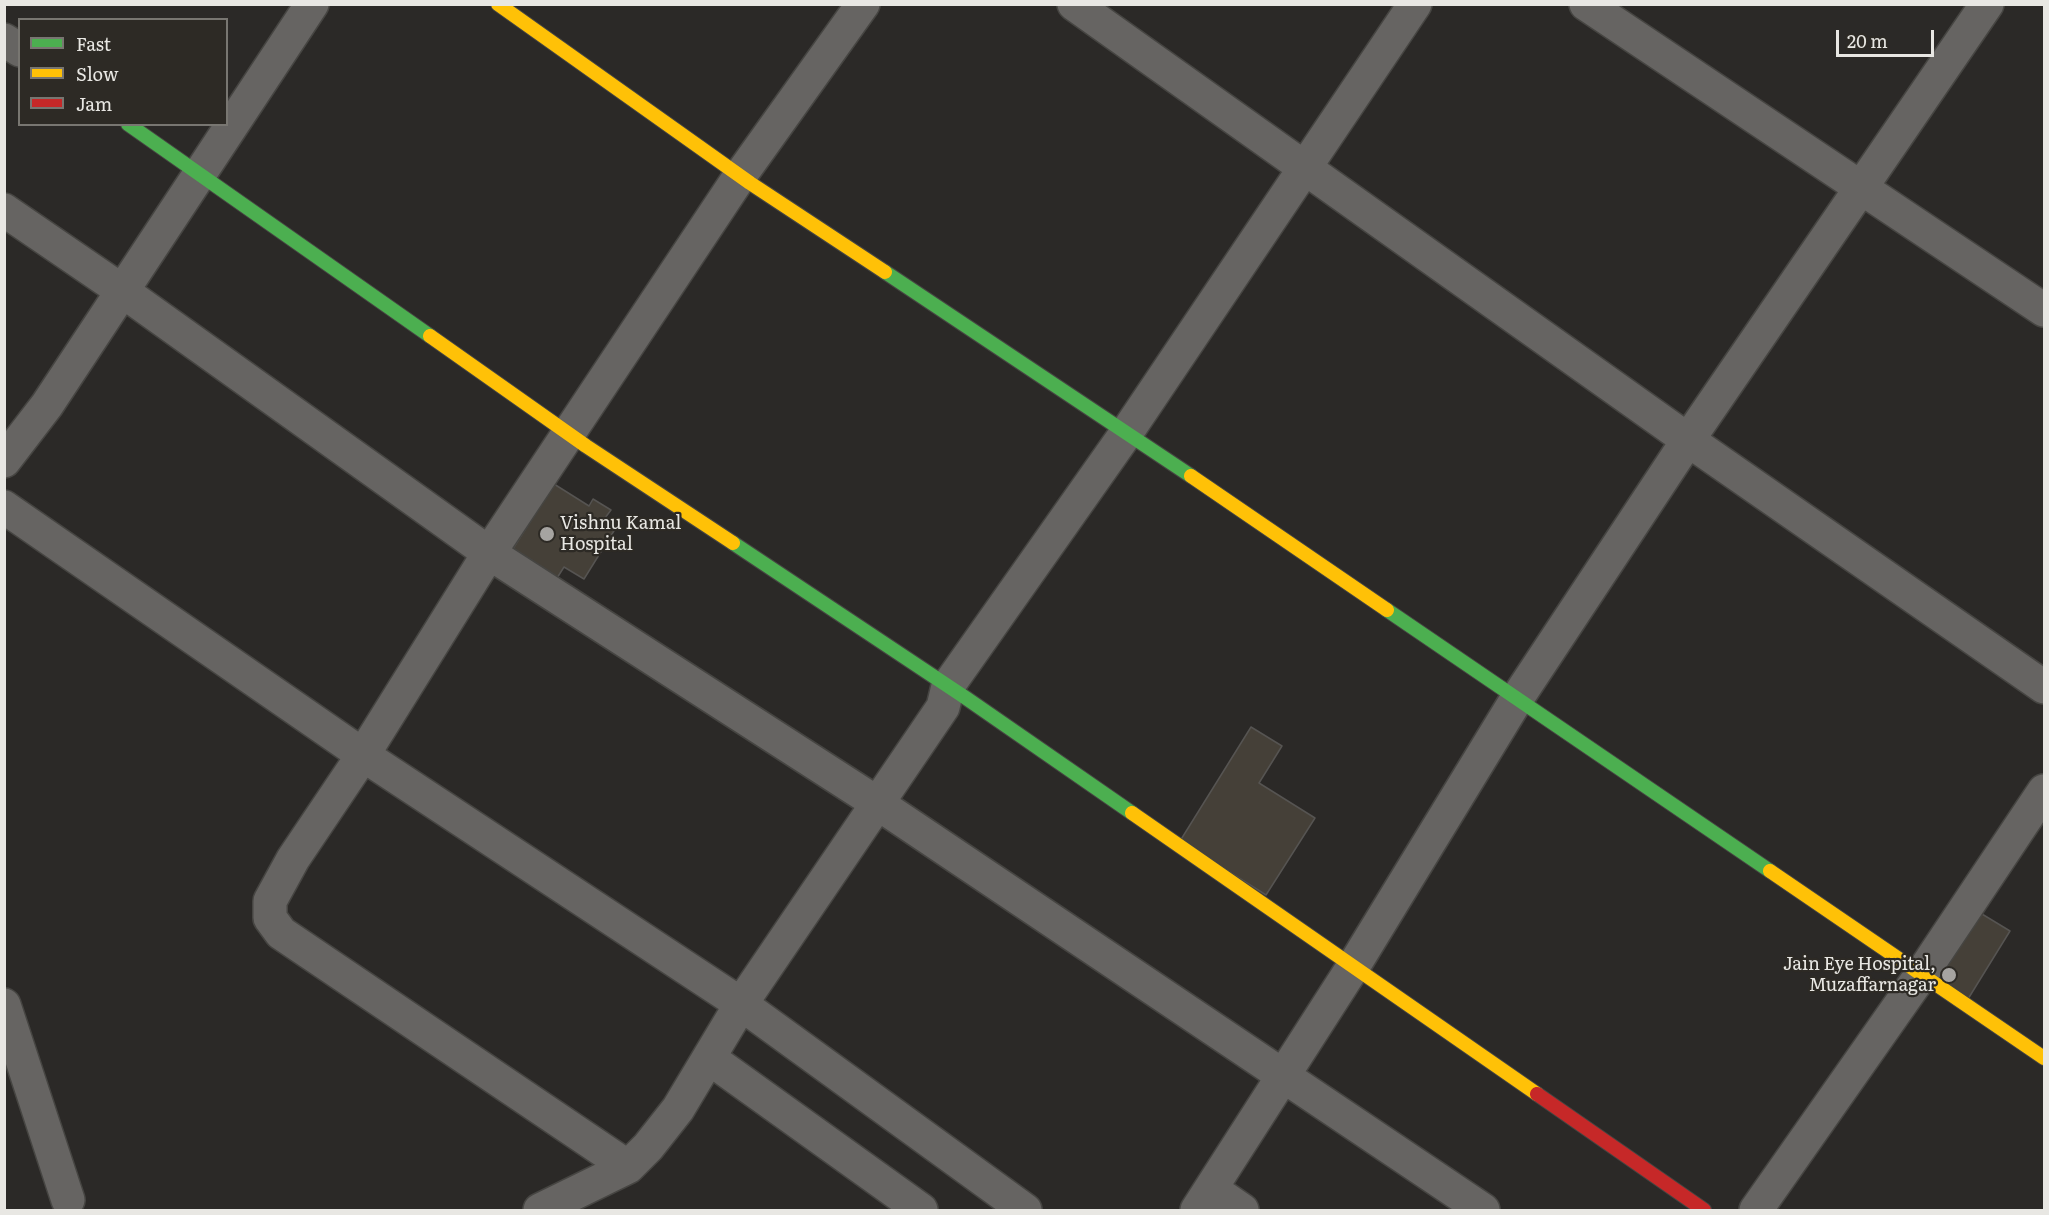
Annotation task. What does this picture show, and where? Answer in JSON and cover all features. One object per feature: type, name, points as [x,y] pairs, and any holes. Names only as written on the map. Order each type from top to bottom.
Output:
[{"type":"street","points":[[4,461],[47,405],[312,4]]},
{"type":"street","points":[[498,4],[740,176],[1127,432],[2044,1058]]},
{"type":"street","points":[[628,1167],[281,933],[272,924],[270,901],[293,859],[363,755],[489,553],[740,176],[863,4]]},
{"type":"street","points":[[1074,4],[1688,440],[2044,687]]},
{"type":"street","points":[[540,1210],[628,1167],[648,1148],[678,1109],[741,1004],[943,707],[948,686],[1127,432],[1415,4]]},
{"type":"street","points":[[1586,4],[2044,310]]},
{"type":"street","points":[[1242,1210],[1205,1200],[1353,967],[1518,697],[1688,440],[1987,4]]},
{"type":"street","points":[[4,40],[18,49]]},
{"type":"street","points":[[131,126],[569,434],[948,686],[1704,1210]]},
{"type":"street","points":[[4,210],[121,290],[489,553],[877,803],[1483,1210]]},
{"type":"street","points":[[4,507],[363,755],[741,1004],[1025,1210]]},
{"type":"street","points":[[1756,1210],[1921,975],[2044,791]]},
{"type":"street","points":[[4,1005],[60,1207]]},
{"type":"street","points":[[709,1058],[921,1210]]},
{"type":"building","points":[[554,484],[589,506],[593,499],[611,510],[605,518],[617,526],[584,579],[564,567],[552,586],[507,558]]},
{"type":"building","points":[[1251,727],[1282,746],[1259,783],[1315,818],[1266,895],[1180,841]]},
{"type":"building","points":[[1977,911],[2010,931],[1968,999],[1934,979]]},
{"type":"traffic: fast","points":[[131,126],[430,336]]},
{"type":"traffic: fast","points":[[885,272],[1191,476]]},
{"type":"traffic: fast","points":[[733,543],[966,698],[1132,813]]},
{"type":"traffic: fast","points":[[1387,610],[1770,871]]},
{"type":"traffic: slow","points":[[498,4],[750,183],[885,272]]},
{"type":"traffic: slow","points":[[430,336],[586,446],[733,543]]},
{"type":"traffic: slow","points":[[1191,476],[1387,610]]},
{"type":"traffic: slow","points":[[1132,813],[1537,1094]]},
{"type":"traffic: slow","points":[[1770,871],[2044,1058]]},
{"type":"traffic: jam","points":[[1537,1094],[1704,1210]]},
{"type":"place","name":"Vishnu Kamal Hospital","points":[[547,534]]},
{"type":"place","name":"Jain Eye Hospital, Muzaffarnagar","points":[[1949,975]]}]
